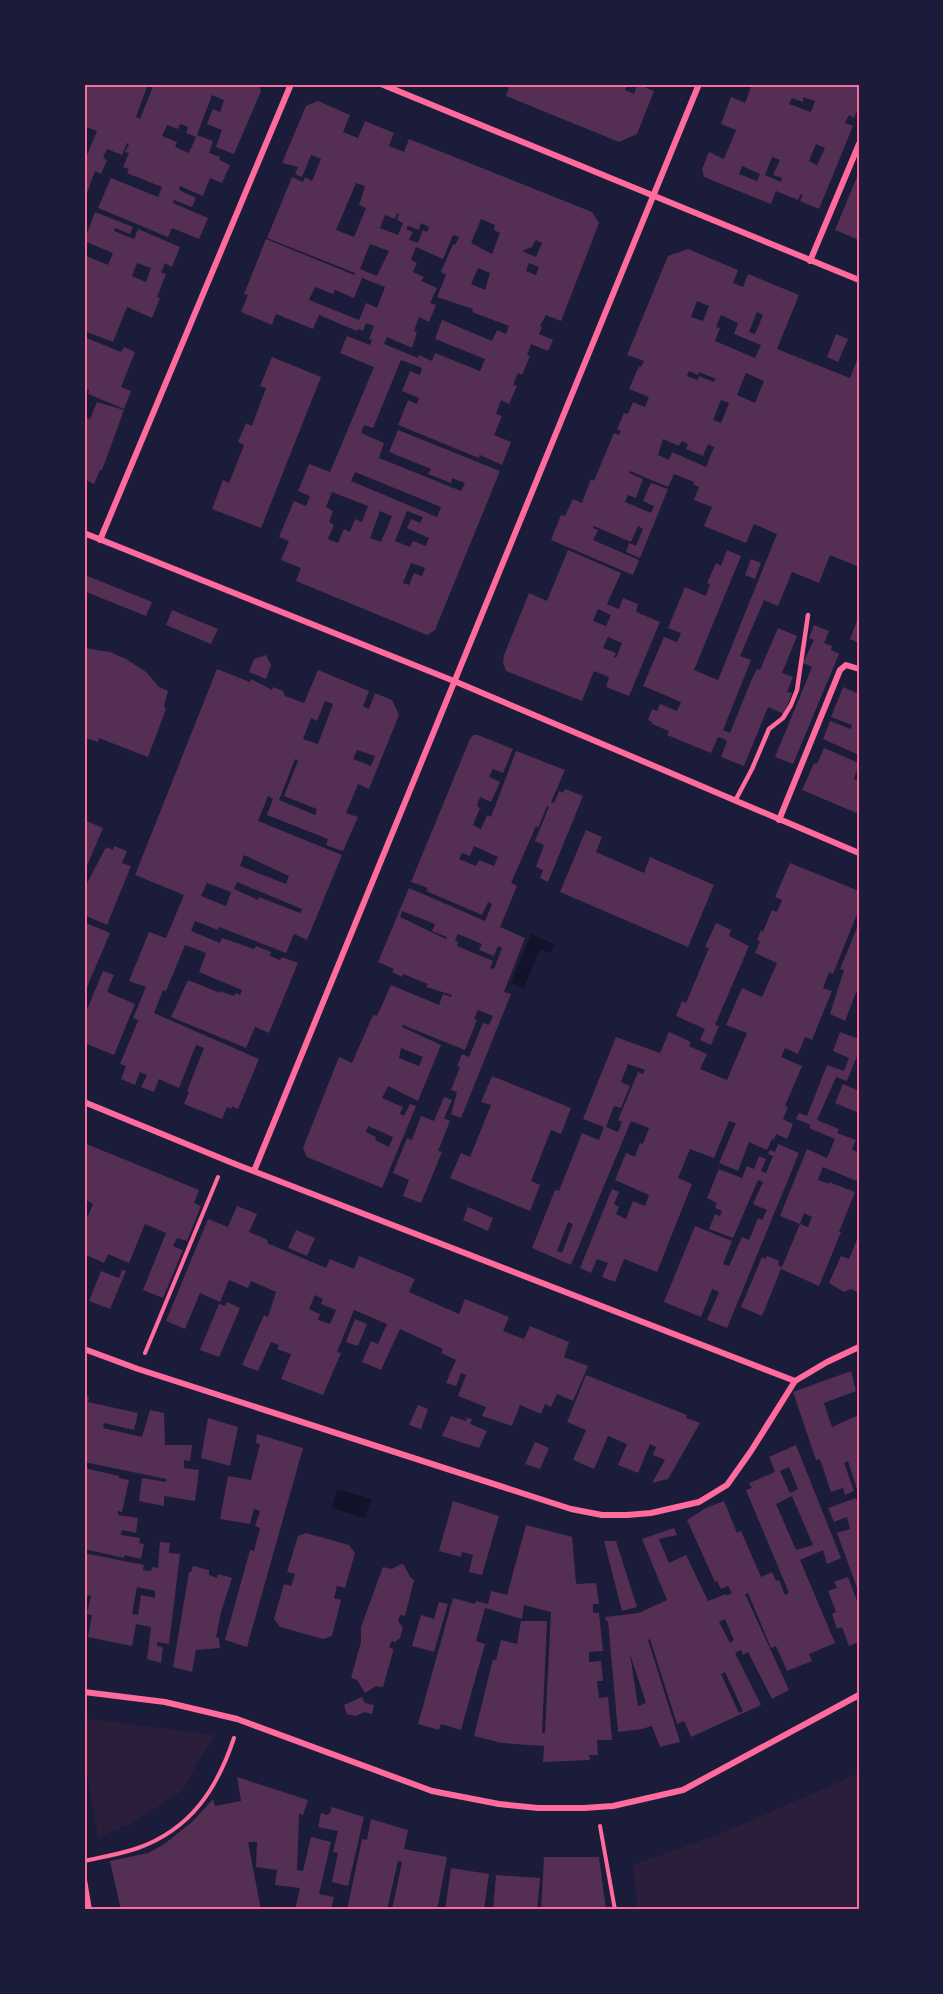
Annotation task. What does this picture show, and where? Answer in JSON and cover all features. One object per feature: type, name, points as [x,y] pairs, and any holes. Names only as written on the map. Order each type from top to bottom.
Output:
[{"type":"street","points":[[100,540],[291,84]]},
{"type":"street","points":[[381,84],[859,280]]},
{"type":"street","points":[[254,1171],[699,84]]},
{"type":"street","points":[[810,261],[859,144]]},
{"type":"street","points":[[84,533],[454,681],[859,853]]},
{"type":"street","points":[[779,820],[840,670],[846,665],[859,669]]},
{"type":"street","points":[[84,1102],[225,1160],[795,1381]]},
{"type":"street","points":[[84,1349],[138,1369],[571,1509],[602,1515],[651,1514],[677,1508],[699,1502],[727,1485],[795,1381],[859,1347]]},
{"type":"street","points":[[84,1692],[165,1702],[237,1719],[432,1791],[498,1804],[538,1808],[613,1806],[683,1790],[859,1695]]},
{"type":"street","points":[[84,1880],[89,1910]]},
{"type":"lane","points":[[735,801],[770,729],[783,718],[792,705],[797,690],[808,615]]},
{"type":"path","points":[[138,1369],[225,1160]]},
{"type":"path","points":[[84,1861],[138,1848],[165,1834],[189,1817],[207,1797],[221,1772],[234,1736],[237,1719]]},
{"type":"path","points":[[597,1807],[615,1910]]},
{"type":"shaded area","points":[[531,934],[554,944],[551,953],[540,949],[524,988],[511,983]]},
{"type":"shaded area","points":[[337,1489],[371,1499],[365,1518],[332,1508]]},
{"type":"shaded area","points":[[84,1718],[214,1735],[182,1791],[133,1823],[98,1837],[84,1755]]},
{"type":"shaded area","points":[[859,1773],[859,1910],[638,1910],[633,1865],[725,1832]]},
{"type":"building","points":[[84,84],[148,84],[136,117],[140,119],[154,84],[259,84],[261,91],[234,154],[216,147],[222,130],[207,124],[213,109],[220,112],[224,100],[212,95],[197,135],[213,141],[209,153],[220,157],[219,160],[230,165],[222,183],[210,178],[203,196],[180,186],[179,190],[196,198],[192,207],[174,200],[173,203],[208,218],[199,239],[172,228],[168,237],[98,208],[111,178],[158,197],[162,187],[127,173],[129,169],[123,167],[129,153],[125,152],[129,144],[127,143],[122,155],[107,149],[103,158],[107,160],[101,174],[95,171],[86,195],[84,194],[84,162],[97,131],[84,126]],"holes":[[[180,124],[188,127],[186,133],[196,137],[189,153],[175,147],[177,142],[162,136],[167,125],[178,129]]]},
{"type":"building","points":[[510,84],[628,84],[625,90],[634,94],[637,84],[654,91],[637,134],[619,142],[506,96]]},
{"type":"building","points":[[752,84],[859,84],[859,106],[854,118],[849,115],[845,123],[853,126],[819,209],[800,201],[803,195],[801,194],[798,200],[776,191],[771,204],[704,177],[702,169],[709,152],[724,159],[736,130],[721,124],[731,97],[745,103]],"holes":[[[803,97],[815,101],[811,112],[789,104],[792,98],[803,102]],[[816,144],[825,148],[817,165],[809,161]],[[772,157],[780,160],[773,175],[782,178],[781,182],[765,175]],[[742,166],[760,174],[757,181],[739,174]]]},
{"type":"building","points":[[318,101],[350,115],[343,132],[358,138],[365,121],[394,133],[389,146],[404,152],[409,139],[592,212],[599,223],[561,321],[546,315],[540,326],[542,327],[539,334],[553,340],[548,351],[531,344],[527,355],[530,356],[522,375],[518,373],[513,385],[517,386],[509,404],[501,400],[496,414],[502,416],[494,435],[511,442],[502,465],[398,425],[408,400],[417,404],[419,398],[402,391],[410,371],[420,375],[422,368],[401,360],[373,428],[364,425],[361,433],[384,443],[379,458],[461,491],[465,483],[452,478],[451,483],[428,474],[431,469],[389,452],[398,430],[500,471],[435,630],[427,635],[296,581],[301,568],[281,560],[289,541],[279,537],[294,501],[306,506],[310,496],[298,491],[309,464],[330,472],[374,367],[340,353],[347,336],[370,345],[372,340],[369,339],[374,326],[366,323],[363,331],[358,329],[357,331],[319,315],[313,329],[276,314],[272,325],[241,312],[248,295],[244,294],[266,239],[354,275],[355,273],[267,238],[292,177],[303,182],[305,177],[312,181],[321,159],[311,155],[302,177],[295,174],[298,167],[282,163],[306,106]],"holes":[[[356,183],[365,186],[359,205],[366,208],[354,237],[336,230]],[[397,213],[399,214],[397,220],[403,223],[398,235],[380,228],[385,215],[395,219]],[[481,219],[495,225],[494,230],[500,233],[492,254],[471,243]],[[421,223],[429,227],[427,232],[423,230],[418,243],[409,240],[413,232],[406,229],[408,226],[419,230]],[[453,235],[459,237],[455,245],[453,244],[441,272],[446,275],[437,297],[473,309],[472,312],[509,326],[506,334],[497,330],[492,341],[442,320],[435,339],[485,359],[480,371],[435,353],[432,361],[419,355],[418,358],[384,344],[387,337],[412,348],[419,317],[429,322],[436,305],[430,303],[437,288],[421,281],[424,277],[413,272],[417,263],[411,260],[416,247],[443,259]],[[536,240],[542,243],[536,257],[522,251],[532,247]],[[370,244],[389,251],[377,276],[360,269]],[[529,263],[539,267],[536,275],[526,271]],[[478,268],[490,273],[485,290],[471,284]],[[362,278],[385,287],[377,308],[366,303],[359,320],[309,300],[315,287],[333,294],[335,290],[354,298]],[[355,472],[441,507],[437,517],[351,481]],[[332,492],[368,506],[362,522],[355,519],[350,532],[344,529],[338,543],[328,539],[334,525],[329,522],[333,511],[326,507]],[[380,511],[392,516],[381,542],[370,538]],[[407,511],[423,517],[420,523],[411,519],[407,528],[429,538],[426,546],[413,541],[410,547],[395,541]],[[411,563],[425,568],[422,576],[414,573],[409,585],[403,583]]]},
{"type":"building","points":[[859,172],[859,240],[835,230]]},
{"type":"building","points":[[95,212],[133,227],[130,234],[115,228],[114,231],[134,239],[138,229],[180,247],[172,267],[165,263],[161,273],[166,274],[152,318],[127,307],[113,342],[87,332],[84,337],[84,255],[108,265],[113,253],[84,241]],"holes":[[[137,263],[151,268],[146,282],[132,276]]]},
{"type":"building","points":[[688,249],[738,270],[733,283],[743,287],[748,274],[799,295],[777,349],[850,378],[859,355],[859,567],[830,555],[819,583],[792,572],[778,606],[764,600],[740,656],[751,660],[723,730],[730,733],[751,681],[757,669],[760,670],[778,628],[797,636],[782,673],[793,677],[787,692],[792,693],[784,714],[768,707],[744,766],[721,757],[727,741],[724,739],[718,737],[711,753],[667,735],[669,731],[652,724],[648,720],[652,709],[657,711],[660,704],[677,711],[681,702],[643,686],[664,637],[677,642],[681,633],[668,628],[685,587],[706,596],[710,584],[707,583],[716,563],[721,566],[727,550],[741,556],[694,670],[718,680],[777,534],[754,524],[746,543],[704,526],[712,507],[694,500],[699,487],[693,484],[694,482],[674,474],[668,487],[630,471],[629,473],[643,479],[636,498],[628,495],[625,502],[651,513],[654,506],[643,501],[651,483],[668,489],[640,558],[626,552],[629,543],[636,546],[643,529],[638,526],[631,542],[594,526],[593,528],[598,530],[593,540],[639,560],[633,575],[551,540],[561,515],[565,516],[573,499],[582,503],[614,433],[619,435],[621,431],[617,429],[624,413],[628,414],[633,402],[645,407],[649,397],[629,389],[639,366],[641,367],[644,361],[627,355],[668,256]],"holes":[[[697,301],[709,306],[703,321],[691,317]],[[757,312],[763,315],[755,334],[749,332]],[[721,315],[738,323],[734,334],[761,345],[755,358],[715,341],[720,328],[716,327]],[[689,371],[698,375],[699,372],[716,379],[714,382],[699,376],[698,380],[687,376]],[[746,373],[764,381],[755,403],[737,395]],[[721,400],[729,403],[721,423],[713,420]],[[663,439],[679,446],[682,441],[688,444],[686,449],[703,456],[708,444],[714,447],[706,467],[672,452],[669,460],[658,455]]]},
{"type":"building","points":[[836,334],[848,339],[838,362],[827,357]]},
{"type":"building","points":[[84,337],[121,352],[124,347],[135,352],[121,387],[131,391],[124,409],[88,394],[89,390],[84,388]]},
{"type":"building","points":[[272,357],[321,377],[261,528],[212,509],[223,480],[229,483],[244,445],[238,442],[246,423],[252,426],[266,388],[260,386]]},
{"type":"building","points":[[97,402],[124,410],[102,470],[94,484],[84,479],[84,417],[90,419]]},
{"type":"building","points":[[568,550],[621,573],[607,604],[619,609],[623,598],[638,604],[636,612],[660,622],[629,696],[606,687],[609,677],[594,671],[582,701],[506,671],[503,662],[504,655],[529,593],[547,601]],"holes":[[[598,609],[611,615],[606,626],[593,621]],[[608,637],[622,643],[616,658],[614,657],[616,653],[603,648]]]},
{"type":"building","points":[[751,559],[761,563],[755,579],[745,575]]},
{"type":"building","points":[[85,575],[152,602],[146,616],[84,591]]},
{"type":"building","points":[[172,610],[218,629],[211,644],[166,625]]},
{"type":"building","points":[[859,616],[859,643],[850,639]]},
{"type":"building","points":[[814,625],[829,631],[824,643],[832,646],[831,650],[839,654],[793,764],[775,757],[812,667],[803,663],[814,640],[809,638]]},
{"type":"building","points":[[84,648],[110,652],[126,659],[146,672],[159,687],[168,691],[164,706],[166,709],[148,757],[99,738],[98,742],[85,738]]},
{"type":"building","points":[[266,655],[271,665],[266,679],[249,672],[254,659]]},
{"type":"building","points":[[217,669],[250,682],[251,679],[272,690],[273,687],[283,691],[285,696],[304,703],[318,670],[369,691],[363,706],[369,709],[375,693],[392,700],[399,715],[369,789],[358,784],[346,813],[358,817],[343,851],[326,845],[328,839],[267,815],[273,799],[268,796],[258,821],[342,855],[307,940],[294,934],[286,953],[219,927],[218,930],[195,921],[191,931],[220,943],[222,938],[254,949],[256,946],[271,952],[270,956],[280,960],[282,957],[298,963],[269,1033],[255,1027],[246,1048],[171,1017],[188,980],[220,993],[220,991],[234,996],[236,993],[240,995],[242,990],[199,972],[206,953],[185,945],[166,991],[163,990],[154,1013],[259,1059],[238,1109],[232,1106],[231,1109],[227,1107],[222,1119],[184,1104],[204,1048],[196,1045],[179,1088],[159,1079],[154,1092],[141,1087],[147,1075],[140,1072],[135,1085],[121,1079],[126,1066],[120,1064],[138,1021],[141,1022],[133,1018],[146,987],[129,981],[149,932],[166,938],[184,895],[135,875]],"holes":[[[325,701],[333,704],[318,744],[303,739],[311,718],[317,721]],[[357,750],[375,756],[371,766],[353,759]],[[295,759],[298,761],[284,796],[317,809],[315,815],[279,800]],[[244,855],[289,876],[286,884],[240,866]],[[237,882],[302,909],[300,913],[259,897],[258,900],[234,889]],[[207,883],[231,892],[226,906],[201,896]]]},
{"type":"building","points":[[843,687],[859,694],[859,755],[823,739],[830,721],[851,729],[852,725],[831,717]]},
{"type":"building","points":[[478,735],[513,749],[503,773],[493,769],[489,777],[500,782],[491,802],[480,797],[477,806],[480,808],[473,825],[481,829],[487,815],[491,817],[516,751],[565,770],[551,802],[554,803],[559,791],[563,793],[565,789],[583,796],[548,882],[540,878],[543,870],[536,867],[544,845],[535,841],[549,807],[547,806],[511,883],[517,886],[500,927],[525,938],[504,992],[511,994],[461,1118],[451,1114],[457,1092],[451,1090],[460,1067],[457,1066],[462,1054],[469,1057],[483,1023],[489,1025],[493,1016],[478,1010],[474,1019],[477,1020],[465,1050],[403,1025],[402,1027],[441,1045],[418,1101],[388,1086],[382,1098],[403,1107],[400,1114],[404,1116],[410,1104],[416,1106],[382,1188],[307,1157],[303,1148],[339,1057],[352,1063],[373,1015],[377,1016],[391,985],[439,1005],[443,994],[451,997],[452,995],[426,987],[428,984],[403,974],[402,977],[392,972],[394,969],[378,962],[409,888],[485,921],[492,904],[488,902],[482,915],[426,891],[428,888],[411,882],[470,739]],"holes":[[[474,846],[498,857],[494,866],[479,860],[476,866],[459,859],[462,853],[470,856]],[[402,911],[435,924],[432,931],[447,937],[446,939],[400,917]],[[458,934],[482,944],[479,950],[494,956],[498,946],[502,948],[494,969],[490,968],[493,961],[457,946],[458,942],[455,940]],[[401,1048],[423,1057],[419,1066],[399,1058]],[[368,1126],[393,1137],[389,1147],[375,1140],[376,1137],[366,1132]]]},
{"type":"building","points":[[824,748],[859,763],[854,779],[859,781],[859,814],[802,790],[814,763],[817,764]]},
{"type":"building","points":[[84,820],[103,828],[84,873]]},
{"type":"building","points":[[586,830],[602,837],[596,852],[644,873],[650,857],[714,885],[688,947],[560,892]]},
{"type":"building","points":[[114,846],[127,851],[122,863],[131,866],[107,925],[84,915],[84,889],[106,847],[113,850]]},
{"type":"building","points":[[790,863],[859,891],[859,909],[833,974],[829,972],[823,988],[832,991],[812,1040],[805,1037],[798,1054],[785,1048],[781,1057],[802,1066],[785,1106],[788,1107],[783,1119],[793,1124],[787,1139],[776,1134],[767,1150],[749,1142],[738,1171],[719,1163],[736,1123],[729,1121],[714,1158],[690,1149],[678,1178],[692,1184],[657,1272],[624,1259],[615,1282],[602,1277],[608,1263],[597,1259],[591,1273],[580,1268],[612,1189],[619,1192],[614,1204],[619,1207],[616,1214],[626,1219],[633,1201],[645,1206],[649,1195],[615,1180],[626,1153],[635,1157],[649,1128],[631,1121],[571,1265],[532,1248],[555,1190],[559,1191],[582,1133],[599,1140],[604,1127],[583,1119],[616,1037],[660,1053],[669,1032],[691,1042],[689,1046],[707,1054],[700,1069],[727,1080],[747,1033],[726,1025],[742,988],[762,997],[777,963],[755,953],[760,941],[757,940],[761,930],[763,932],[772,910],[777,912],[782,900],[775,897]],"holes":[[[628,1064],[645,1070],[643,1074],[638,1072],[618,1120],[622,1122],[618,1132],[606,1127],[614,1106],[621,1108],[630,1086],[621,1082]],[[568,1222],[573,1224],[562,1253],[557,1251]]]},
{"type":"building","points":[[84,922],[110,933],[84,994]]},
{"type":"building","points":[[716,923],[731,930],[729,936],[749,946],[715,1025],[719,1026],[711,1045],[700,1040],[705,1029],[676,1016],[682,1001],[686,1003],[709,948],[705,947]]},
{"type":"building","points":[[859,923],[859,985],[845,1021],[830,1014],[844,970],[840,969]]},
{"type":"building","points":[[103,971],[114,975],[107,992],[135,1004],[114,1055],[84,1043],[84,1017]]},
{"type":"building","points":[[840,1032],[859,1039],[859,1051],[847,1081],[836,1077],[817,1120],[839,1129],[837,1133],[856,1140],[852,1149],[857,1152],[859,1148],[859,1182],[823,1167],[818,1180],[855,1192],[839,1232],[841,1232],[819,1286],[781,1269],[762,1316],[741,1307],[762,1257],[765,1259],[767,1256],[779,1261],[778,1265],[782,1267],[800,1224],[780,1216],[807,1149],[827,1158],[835,1139],[809,1128],[811,1125],[796,1119],[799,1113],[807,1116],[827,1065],[844,1071],[849,1058],[833,1051]],"holes":[[[804,1213],[812,1217],[808,1227],[800,1224]]]},
{"type":"building","points":[[492,1076],[571,1108],[561,1134],[551,1130],[531,1181],[540,1185],[530,1211],[450,1178],[461,1153],[470,1157],[491,1105],[481,1102]]},
{"type":"building","points":[[843,1084],[859,1091],[859,1113],[835,1103]]},
{"type":"building","points":[[444,1097],[452,1100],[444,1118],[450,1121],[438,1151],[442,1152],[421,1203],[403,1196],[409,1180],[393,1173],[407,1138],[412,1140],[421,1116],[434,1121]]},
{"type":"building","points":[[84,1143],[199,1190],[194,1203],[201,1206],[187,1241],[177,1238],[173,1246],[183,1250],[163,1298],[143,1290],[166,1233],[145,1224],[129,1263],[108,1254],[104,1263],[84,1254],[84,1215],[88,1216],[93,1204],[84,1199]]},
{"type":"building","points":[[778,1144],[799,1153],[727,1328],[707,1320],[719,1292],[712,1289],[701,1317],[664,1302],[695,1226],[732,1241],[723,1264],[729,1266],[742,1237],[749,1240],[758,1218],[762,1220],[767,1210],[753,1204],[763,1182],[758,1180],[733,1238],[709,1229],[715,1214],[720,1216],[722,1211],[715,1208],[717,1203],[707,1198],[719,1169],[742,1178],[747,1166],[754,1169],[759,1156],[766,1159],[761,1171],[766,1173],[773,1156],[768,1154],[770,1150],[775,1152]]},
{"type":"building","points":[[237,1206],[257,1214],[249,1232],[268,1240],[267,1243],[326,1268],[330,1259],[354,1269],[359,1256],[415,1279],[409,1292],[459,1314],[465,1299],[509,1317],[503,1331],[524,1339],[530,1326],[569,1342],[564,1357],[588,1366],[573,1401],[557,1394],[551,1407],[545,1404],[541,1414],[520,1405],[512,1426],[482,1416],[486,1407],[458,1396],[466,1375],[461,1373],[456,1386],[446,1383],[456,1360],[441,1353],[443,1349],[400,1329],[381,1370],[362,1362],[371,1341],[378,1344],[387,1324],[354,1310],[337,1352],[341,1353],[323,1395],[281,1379],[291,1354],[277,1349],[279,1345],[271,1342],[258,1371],[242,1365],[264,1315],[268,1317],[276,1292],[251,1281],[248,1288],[229,1280],[220,1302],[200,1293],[185,1329],[166,1321],[208,1219],[228,1227]],"holes":[[[315,1295],[323,1299],[321,1304],[336,1310],[330,1324],[318,1320],[320,1314],[309,1309]]]},
{"type":"building","points":[[468,1207],[493,1218],[488,1231],[463,1220]]},
{"type":"building","points":[[296,1230],[315,1238],[307,1256],[288,1248]]},
{"type":"building","points":[[859,1235],[859,1293],[851,1289],[844,1292],[829,1283],[841,1256],[849,1259]]},
{"type":"building","points":[[122,1270],[126,1271],[110,1309],[89,1301],[101,1271],[119,1278]]},
{"type":"building","points":[[227,1302],[240,1308],[219,1357],[200,1350],[219,1304],[225,1306]]},
{"type":"building","points":[[355,1319],[367,1324],[358,1346],[346,1342]]},
{"type":"building","points":[[851,1371],[856,1391],[824,1403],[832,1427],[859,1415],[859,1488],[857,1489],[848,1461],[844,1463],[854,1491],[845,1495],[843,1488],[831,1492],[820,1459],[816,1460],[793,1392]]},
{"type":"building","points":[[586,1375],[687,1415],[686,1418],[700,1423],[668,1479],[652,1483],[665,1460],[653,1455],[656,1447],[650,1444],[638,1473],[618,1465],[627,1444],[608,1436],[594,1469],[573,1460],[586,1430],[567,1422]]},
{"type":"building","points":[[84,1396],[89,1397],[88,1402],[138,1413],[134,1430],[104,1423],[103,1428],[142,1437],[150,1410],[164,1413],[165,1445],[192,1445],[190,1461],[184,1460],[184,1468],[199,1470],[195,1501],[164,1496],[164,1506],[139,1501],[142,1478],[166,1482],[166,1479],[84,1462]]},
{"type":"building","points":[[418,1405],[428,1409],[421,1429],[409,1425]]},
{"type":"building","points":[[451,1416],[466,1421],[467,1418],[472,1419],[470,1424],[487,1431],[479,1448],[442,1436]]},
{"type":"building","points":[[208,1418],[238,1427],[230,1466],[201,1458]]},
{"type":"building","points":[[257,1434],[303,1448],[247,1647],[225,1640],[250,1550],[254,1551],[260,1528],[255,1526],[260,1511],[254,1509],[250,1524],[220,1519],[228,1476],[251,1480],[260,1444],[256,1443]]},
{"type":"building","points":[[535,1442],[549,1448],[540,1469],[525,1464]]},
{"type":"building","points":[[796,1445],[841,1558],[827,1564],[823,1550],[800,1560],[835,1643],[809,1654],[812,1661],[787,1671],[776,1646],[771,1648],[748,1593],[745,1594],[789,1690],[772,1699],[748,1652],[743,1655],[741,1650],[735,1653],[761,1705],[691,1737],[684,1721],[677,1724],[650,1639],[648,1640],[680,1742],[660,1747],[652,1726],[618,1732],[608,1621],[605,1617],[639,1613],[667,1600],[642,1539],[674,1528],[677,1535],[659,1539],[669,1563],[686,1555],[708,1601],[726,1594],[727,1596],[732,1593],[728,1586],[721,1589],[717,1581],[715,1582],[687,1520],[706,1508],[724,1501],[737,1533],[741,1531],[761,1577],[772,1572],[776,1581],[779,1580],[785,1595],[789,1593],[746,1490],[752,1488],[749,1483],[775,1472],[769,1457]],"holes":[[[789,1467],[798,1489],[790,1493],[780,1471]],[[792,1496],[813,1545],[796,1550],[776,1504]],[[725,1619],[734,1640],[730,1643],[719,1622]],[[630,1654],[646,1703],[638,1706]],[[725,1672],[743,1711],[739,1713],[721,1674]]]},
{"type":"building","points":[[84,1468],[129,1480],[122,1512],[118,1511],[118,1515],[138,1518],[136,1533],[122,1530],[121,1535],[140,1538],[139,1543],[144,1544],[141,1559],[125,1555],[124,1558],[84,1549]]},
{"type":"building","points":[[856,1498],[859,1506],[859,1593],[837,1533],[850,1529],[847,1517],[834,1522],[828,1508]]},
{"type":"building","points":[[453,1501],[499,1516],[482,1575],[469,1572],[473,1555],[462,1552],[461,1557],[439,1551]]},
{"type":"building","points":[[526,1525],[572,1537],[576,1584],[596,1583],[599,1604],[593,1604],[593,1613],[599,1613],[603,1651],[589,1652],[589,1662],[601,1661],[603,1681],[597,1681],[599,1698],[608,1697],[612,1740],[597,1740],[598,1755],[589,1755],[590,1760],[543,1762],[544,1746],[502,1743],[474,1736],[493,1659],[496,1660],[501,1640],[517,1644],[521,1621],[547,1621],[542,1733],[545,1733],[551,1612],[524,1605],[522,1619],[485,1608],[476,1641],[485,1644],[461,1730],[441,1724],[439,1730],[418,1724],[453,1598],[475,1604],[476,1601],[488,1604],[491,1591],[507,1595]]},
{"type":"building","points":[[306,1533],[349,1545],[355,1553],[345,1588],[337,1586],[334,1598],[341,1600],[332,1636],[323,1639],[280,1627],[274,1619],[284,1584],[291,1586],[295,1574],[287,1572],[298,1536]]},
{"type":"building","points":[[604,1541],[616,1541],[637,1607],[622,1611]]},
{"type":"building","points":[[160,1542],[170,1543],[169,1553],[180,1554],[169,1644],[157,1642],[157,1646],[163,1647],[161,1663],[147,1659],[151,1627],[136,1624],[132,1646],[88,1637],[92,1615],[87,1614],[91,1596],[84,1595],[84,1553],[144,1565],[143,1570],[151,1571],[152,1567],[158,1568]],"holes":[[[137,1587],[155,1591],[155,1598],[141,1595],[138,1615],[132,1614]]]},
{"type":"building","points":[[401,1564],[414,1580],[405,1616],[400,1615],[398,1621],[403,1628],[400,1638],[395,1642],[392,1641],[389,1647],[393,1649],[393,1652],[383,1687],[376,1686],[365,1693],[357,1680],[351,1678],[361,1642],[361,1627],[383,1567],[392,1569]]},
{"type":"building","points":[[193,1566],[209,1570],[209,1575],[217,1578],[218,1574],[232,1578],[216,1637],[219,1638],[220,1648],[196,1650],[192,1672],[173,1667],[189,1572]]},
{"type":"building","points":[[848,1577],[859,1606],[859,1642],[849,1646],[842,1627],[837,1629],[832,1614],[836,1612],[828,1591],[837,1588],[834,1582]]},
{"type":"building","points":[[439,1602],[448,1604],[434,1652],[412,1646],[421,1615],[434,1619]]},
{"type":"building","points":[[362,1697],[365,1703],[374,1705],[372,1714],[364,1712],[356,1716],[347,1714],[344,1705]]},
{"type":"building","points":[[237,1777],[308,1800],[303,1815],[299,1814],[297,1870],[303,1871],[311,1837],[331,1842],[319,1894],[334,1897],[331,1910],[295,1910],[300,1888],[275,1885],[277,1870],[256,1867],[257,1842],[248,1842],[261,1910],[121,1910],[110,1861],[148,1853],[163,1845],[192,1822],[213,1799],[215,1806],[241,1801]]},
{"type":"building","points":[[332,1807],[364,1817],[348,1886],[332,1882],[338,1853],[333,1852],[338,1831],[318,1827],[321,1813],[327,1815]]},
{"type":"building","points":[[371,1819],[408,1830],[404,1849],[447,1857],[437,1910],[392,1910],[402,1862],[398,1861],[387,1910],[347,1910],[362,1839],[367,1840]]},
{"type":"building","points":[[544,1857],[599,1857],[606,1910],[541,1910]]},
{"type":"building","points":[[451,1868],[489,1874],[484,1910],[445,1910]]},
{"type":"building","points":[[496,1875],[540,1878],[537,1910],[493,1910]]}]
